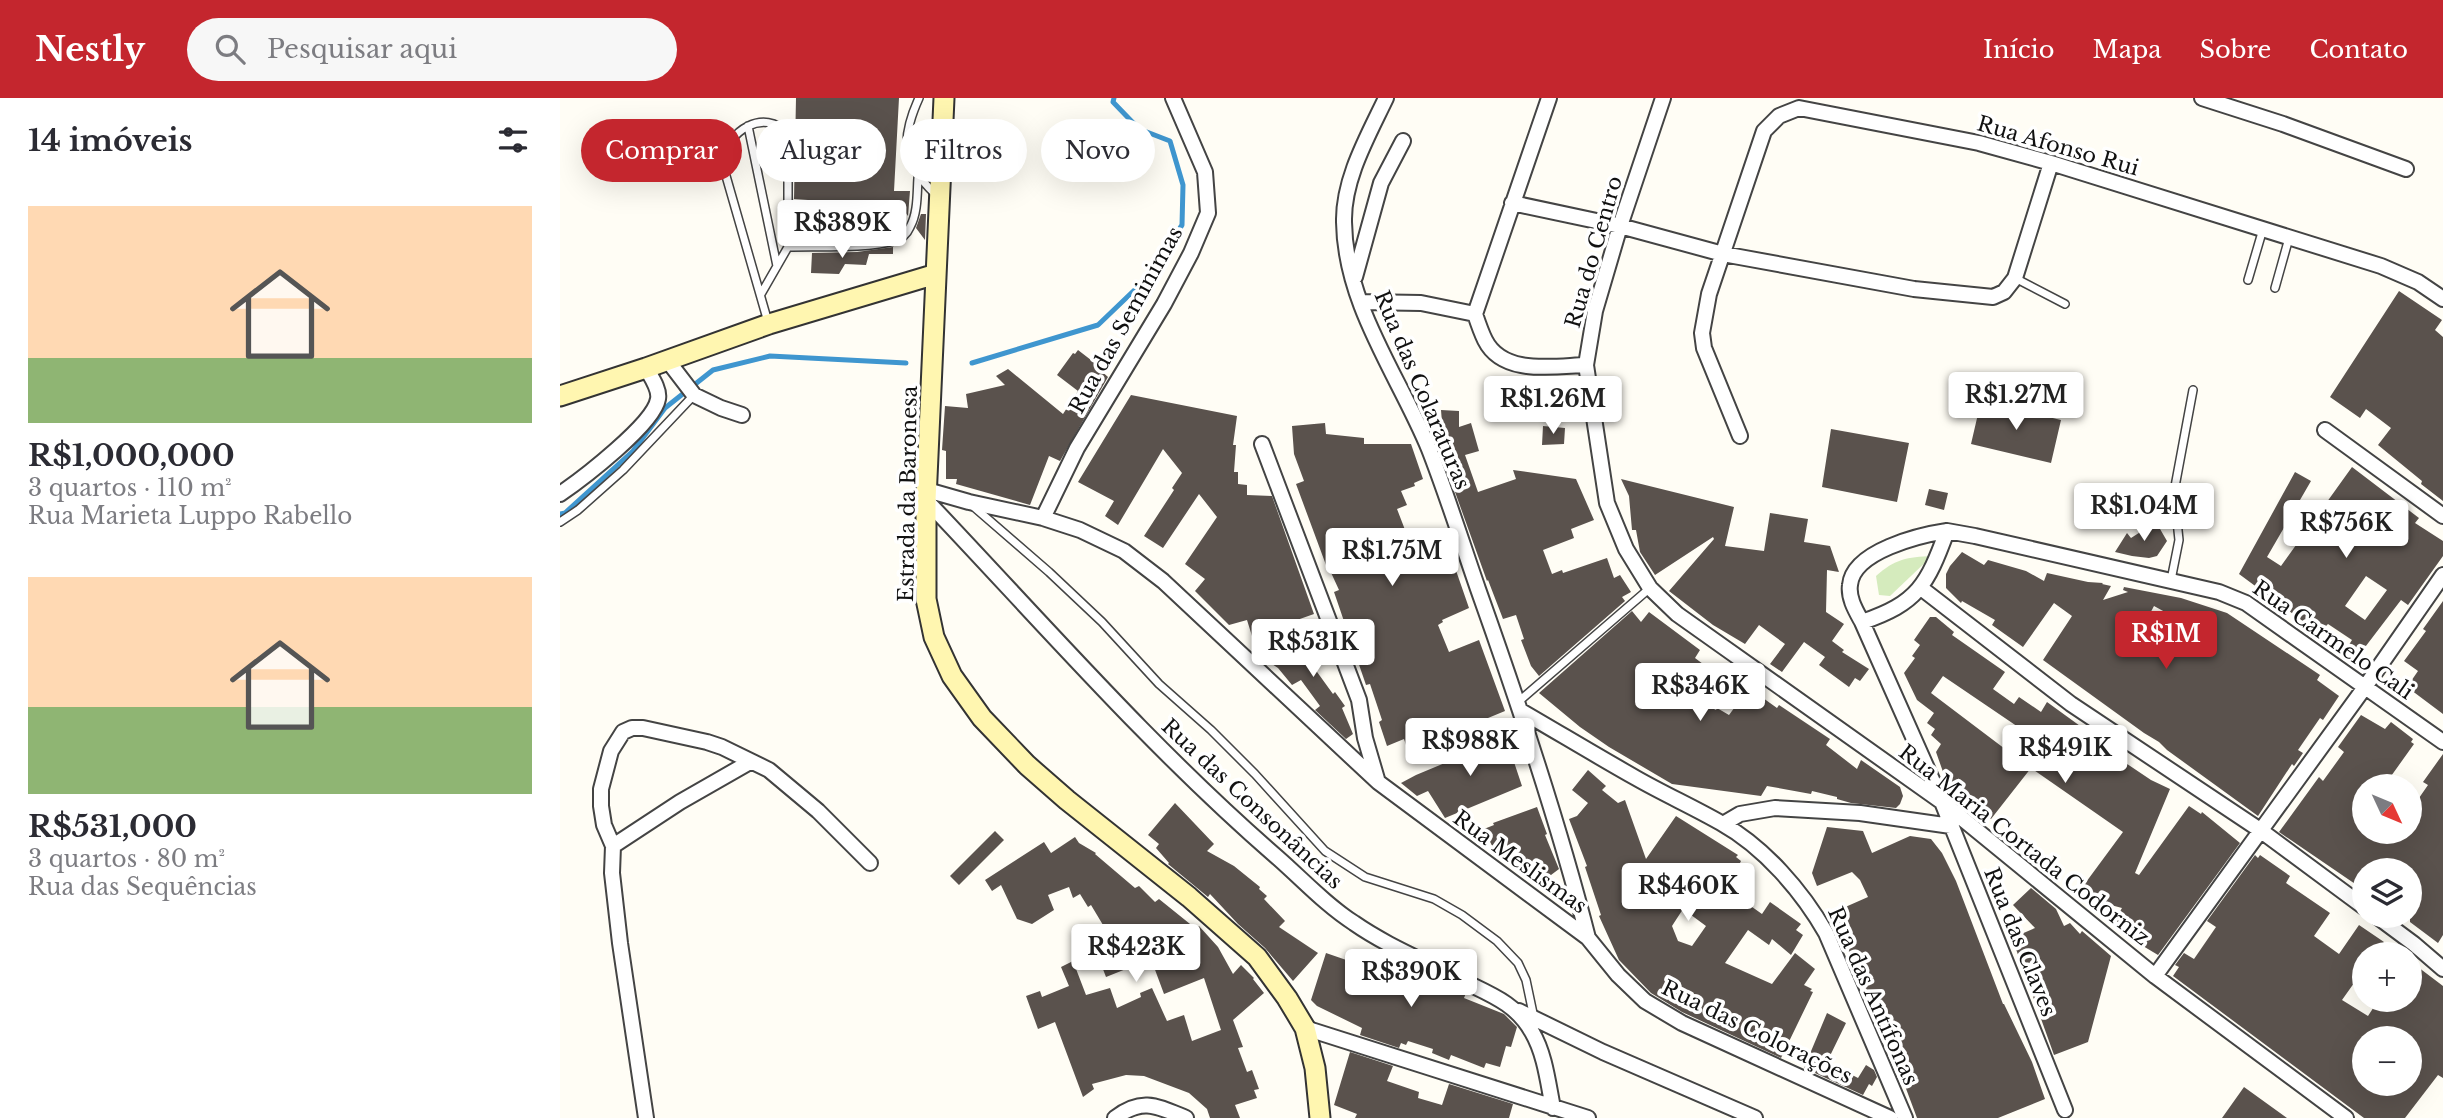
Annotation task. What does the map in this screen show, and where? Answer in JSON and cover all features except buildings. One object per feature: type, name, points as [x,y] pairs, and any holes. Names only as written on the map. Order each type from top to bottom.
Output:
[{"type":"main road","name":"Estrada da Baronesa","points":[[944,98],[927,495],[926,598],[934,637],[952,676],[982,718],[1027,765],[1189,897],[1257,957],[1305,1028],[1315,1068],[1319,1117]]},
{"type":"main road","points":[[560,396],[769,324],[936,274]]},
{"type":"street","name":"Rua das Seminimas","points":[[1043,518],[1077,448],[1164,304],[1191,253],[1208,213],[1205,172],[1173,98]]},
{"type":"street","name":"Rua das Colaraturas","points":[[1386,98],[1361,150],[1347,195],[1344,223],[1354,281],[1395,382],[1428,448],[1520,706],[1588,938]]},
{"type":"street","points":[[1549,98],[1475,314],[1485,341],[1493,353],[1505,360],[1523,366],[1586,365]]},
{"type":"street","name":"Rua do Centro","points":[[1607,503],[1586,365],[1595,311],[1619,226],[1662,98]]},
{"type":"street","points":[[2202,98],[2406,169]]},
{"type":"street","name":"Rua Afonso Rui","points":[[1740,436],[1704,348],[1702,333],[1709,295],[1764,131],[1779,116],[1799,108],[1979,143],[2051,163],[2398,273],[2418,282],[2443,299]]},
{"type":"street","points":[[1354,281],[1381,183],[1403,141]]},
{"type":"street","points":[[1512,203],[1619,226],[1723,254],[1914,289],[1993,297],[2004,292],[2015,278],[2051,163]]},
{"type":"street","points":[[1361,302],[1421,303],[1475,314]]},
{"type":"street","points":[[668,361],[692,393],[742,415]]},
{"type":"street","points":[[560,494],[587,476],[651,416],[659,398],[646,368]]},
{"type":"street","points":[[2325,430],[2443,516]]},
{"type":"street","points":[[1262,444],[1359,700],[1365,738],[1378,782]]},
{"type":"street","name":"Rua Meslismas","points":[[927,495],[1043,518],[1080,530],[1124,551],[1163,581],[1378,782],[1588,938]]},
{"type":"street","name":"Rua das Consonâncias","points":[[927,495],[1096,683],[1233,820],[1331,907],[1382,941],[1503,1000],[1515,1009],[1534,1034],[1547,1076],[1553,1108]]},
{"type":"street","name":"Rua Maria Cortada Codorniz","points":[[1607,503],[1626,549],[1650,588],[1677,614],[1942,802],[2155,975],[2346,1118]]},
{"type":"street","points":[[1862,622],[1888,613],[1921,588],[1947,531]]},
{"type":"street","name":"Rua Carmelo Cali","points":[[1862,622],[1853,604],[1850,586],[1855,571],[1868,559],[1890,547],[1923,535],[1947,531],[1975,536],[2219,592],[2246,603],[2443,742]]},
{"type":"street","points":[[2155,975],[2365,687],[2443,575]]},
{"type":"street","points":[[1921,588],[2071,704],[2260,830],[2352,898]]},
{"type":"street","name":"Rua das Claves","points":[[1862,622],[1942,802],[2065,1110]]},
{"type":"street","name":"Rua das Antífonas","points":[[1520,706],[1637,779],[1723,824],[1755,848],[1783,875],[1812,908],[1826,933],[1905,1118]]},
{"type":"street","points":[[646,1118],[620,943],[612,873],[612,846],[604,825],[601,789],[611,751],[623,732],[632,727],[643,728],[697,739],[722,747],[769,770],[791,787],[870,863]]},
{"type":"street","points":[[612,846],[680,802],[750,762]]},
{"type":"street","points":[[1723,824],[1741,814],[1775,808],[1860,813],[1951,826]]},
{"type":"street","points":[[2392,928],[2443,969]]},
{"type":"street","name":"Rua das Colorações","points":[[1588,938],[1618,975],[1645,1001],[1682,1023],[1890,1118]]},
{"type":"street","points":[[1515,1009],[1658,1077],[1755,1118]]},
{"type":"street","points":[[1305,1028],[1588,1118]]},
{"type":"street","points":[[1115,1118],[1126,1110],[1153,1104],[1185,1118]]},
{"type":"lane","points":[[910,119],[919,98]]},
{"type":"lane","points":[[761,294],[788,247],[788,134],[780,125],[765,121],[748,126],[733,137],[723,151],[722,162],[769,324]]},
{"type":"lane","points":[[748,126],[776,265]]},
{"type":"lane","points":[[788,247],[879,244],[897,240],[911,226],[918,182]]},
{"type":"lane","points":[[922,182],[940,199]]},
{"type":"lane","points":[[2248,280],[2263,229]]},
{"type":"lane","points":[[2275,288],[2289,237]]},
{"type":"lane","points":[[2015,278],[2065,304]]},
{"type":"lane","points":[[2171,581],[2179,540],[2174,492],[2193,390]]},
{"type":"lane","points":[[560,522],[578,510],[623,470],[692,393]]},
{"type":"lane","points":[[969,502],[1102,622],[1159,684],[1255,774],[1325,851],[1365,877],[1434,899],[1462,915],[1497,941],[1518,963],[1527,980],[1534,1019]]},
{"type":"lane","points":[[1520,706],[1650,588]]},
{"type":"green space","points":[[1932,556],[1890,596],[1879,595],[1876,576],[1883,570],[1902,560]]},
{"type":"waterway","points":[[972,363],[1098,325],[1146,279],[1182,225],[1183,185],[1170,141],[1139,129],[1113,102],[1114,98]]},
{"type":"waterway","points":[[560,514],[565,513],[633,451],[665,408],[713,370],[770,356],[906,363]]}]
